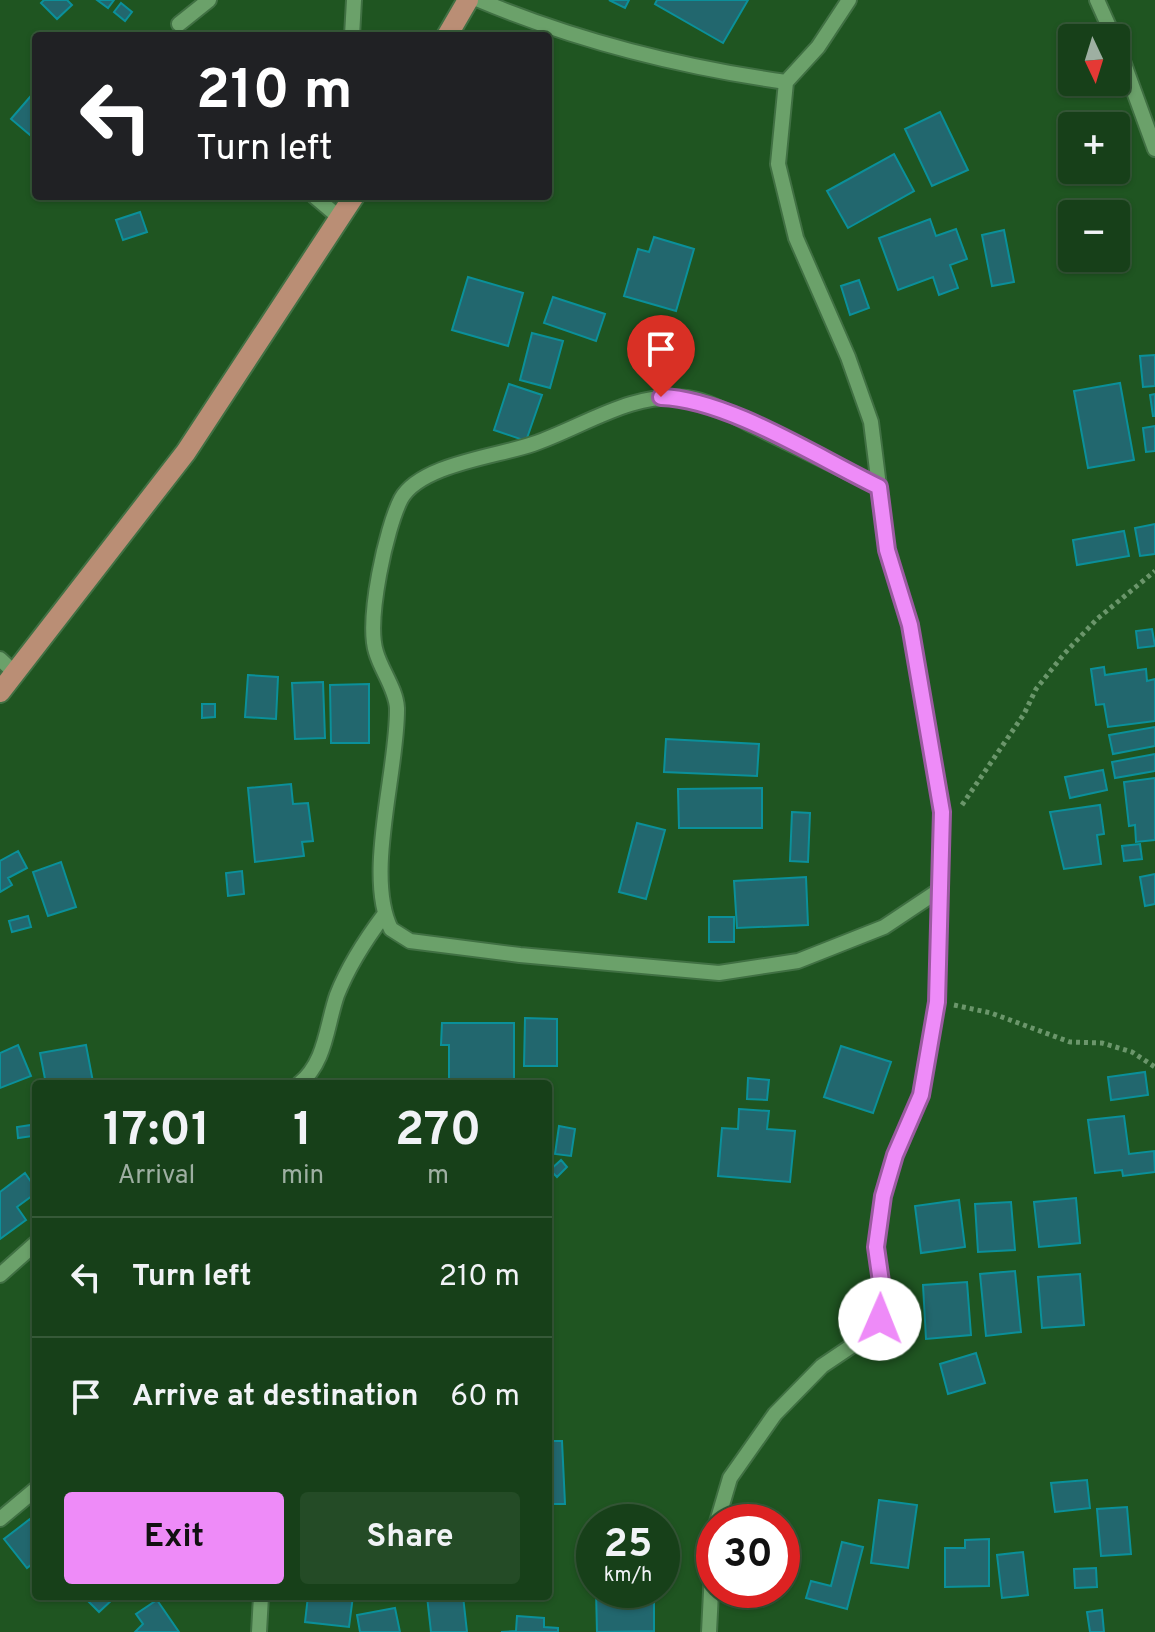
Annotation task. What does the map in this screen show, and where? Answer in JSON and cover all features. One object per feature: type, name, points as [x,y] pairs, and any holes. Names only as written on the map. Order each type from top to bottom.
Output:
[{"type":"main road","points":[[449,32],[468,0]]},
{"type":"main road","points":[[0,692],[186,452],[352,200]]},
{"type":"street","points":[[179,24],[209,0]]},
{"type":"street","points":[[352,32],[354,0]]},
{"type":"street","points":[[479,0],[543,27],[662,60],[786,82]]},
{"type":"street","points":[[722,1504],[730,1478],[775,1414],[822,1366],[868,1335],[880,1319],[882,1289],[876,1247],[883,1196],[895,1155],[921,1095],[937,1002],[942,812],[910,625],[887,550],[871,422],[848,357],[796,238],[778,164],[786,82],[818,47],[849,0]]},
{"type":"street","points":[[1097,0],[1108,24]]},
{"type":"street","points":[[1130,81],[1155,149]]},
{"type":"street","points":[[319,200],[341,219]]},
{"type":"street","points":[[879,487],[723,411],[690,398],[661,397],[619,408],[532,445],[448,466],[413,486],[402,498],[373,610],[375,649],[397,706],[380,892],[384,915],[391,929],[410,941],[520,955],[719,973],[798,961],[884,927],[941,889]]},
{"type":"street","points":[[0,659],[16,674]]},
{"type":"street","points":[[303,1080],[315,1068],[338,994],[366,941],[384,915]]},
{"type":"street","points":[[0,1275],[32,1247]]},
{"type":"street","points":[[0,1519],[32,1492]]},
{"type":"street","points":[[259,1632],[261,1600]]},
{"type":"street","points":[[709,1632],[710,1608]]},
{"type":"path","points":[[942,841],[973,786],[1045,678],[1097,619],[1155,571]]},
{"type":"path","points":[[937,1002],[991,1013],[1070,1042],[1102,1043],[1132,1052],[1155,1067]]},
{"type":"building","points":[[44,0],[67,0],[72,5],[57,19],[41,3]]},
{"type":"building","points":[[97,0],[114,0],[108,8]]},
{"type":"building","points":[[609,0],[629,0],[625,8]]},
{"type":"building","points":[[657,0],[748,0],[723,43],[655,4]]},
{"type":"building","points":[[121,3],[132,12],[125,21],[114,12]]},
{"type":"building","points":[[32,95],[32,137],[11,119]]},
{"type":"building","points":[[940,112],[968,170],[932,186],[905,129]]},
{"type":"building","points":[[894,154],[914,191],[848,228],[827,191]]},
{"type":"building","points":[[140,212],[147,232],[123,240],[116,220]]},
{"type":"building","points":[[930,219],[936,236],[956,229],[967,259],[950,265],[958,288],[939,295],[933,277],[898,290],[879,238]]},
{"type":"building","points":[[1004,230],[1014,282],[992,286],[982,235]]},
{"type":"building","points":[[654,237],[694,249],[676,311],[624,296],[638,249],[649,252]]},
{"type":"building","points":[[468,277],[523,293],[508,346],[452,330]]},
{"type":"building","points":[[859,280],[869,308],[850,315],[841,286]]},
{"type":"building","points":[[553,297],[605,314],[596,341],[544,323]]},
{"type":"building","points":[[532,333],[563,341],[550,388],[520,380]]},
{"type":"building","points":[[1155,355],[1155,386],[1143,387],[1140,356]]},
{"type":"building","points":[[1120,383],[1134,460],[1088,468],[1074,391]]},
{"type":"building","points":[[509,384],[542,395],[526,441],[494,430]]},
{"type":"building","points":[[1155,394],[1155,416],[1153,416],[1150,395]]},
{"type":"building","points":[[1155,426],[1155,451],[1146,452],[1143,428]]},
{"type":"building","points":[[1155,524],[1155,554],[1140,556],[1135,528]]},
{"type":"building","points":[[1124,531],[1129,556],[1077,565],[1073,540]]},
{"type":"building","points":[[1152,629],[1155,646],[1138,648],[1136,631]]},
{"type":"building","points":[[1104,667],[1105,675],[1146,669],[1147,681],[1155,679],[1155,721],[1108,727],[1104,704],[1096,705],[1091,669]]},
{"type":"building","points":[[248,675],[278,677],[276,719],[245,717]]},
{"type":"building","points":[[323,682],[325,738],[295,739],[292,683]]},
{"type":"building","points":[[369,684],[369,743],[331,743],[330,685]]},
{"type":"building","points":[[202,704],[215,704],[215,717],[202,718]]},
{"type":"building","points":[[1155,727],[1155,746],[1113,754],[1109,735]]},
{"type":"building","points":[[666,739],[759,744],[757,776],[664,772]]},
{"type":"building","points":[[1155,754],[1155,771],[1115,778],[1112,762]]},
{"type":"building","points":[[1103,770],[1107,790],[1070,798],[1065,777]]},
{"type":"building","points":[[1155,778],[1155,840],[1136,842],[1135,825],[1129,826],[1124,782]]},
{"type":"building","points":[[291,784],[293,804],[308,803],[313,841],[302,842],[304,856],[255,862],[248,788]]},
{"type":"building","points":[[762,788],[762,828],[679,828],[678,789]]},
{"type":"building","points":[[1100,805],[1104,834],[1097,835],[1101,864],[1064,869],[1050,812]]},
{"type":"building","points":[[792,812],[810,813],[808,862],[790,861]]},
{"type":"building","points":[[637,823],[665,830],[646,899],[619,892]]},
{"type":"building","points":[[1140,844],[1142,859],[1124,861],[1122,846]]},
{"type":"building","points":[[18,851],[27,868],[8,878],[12,885],[0,892],[0,861]]},
{"type":"building","points":[[61,862],[76,907],[48,916],[33,872]]},
{"type":"building","points":[[242,871],[244,894],[228,896],[226,873]]},
{"type":"building","points":[[1155,874],[1155,904],[1145,906],[1140,877]]},
{"type":"building","points":[[806,877],[808,925],[737,928],[734,881]]},
{"type":"building","points":[[28,916],[31,927],[12,932],[9,921]]},
{"type":"building","points":[[709,917],[734,917],[734,942],[709,942]]},
{"type":"building","points":[[525,1018],[557,1019],[557,1066],[524,1066]]},
{"type":"building","points":[[442,1023],[514,1023],[514,1080],[449,1080],[449,1045],[441,1045]]},
{"type":"building","points":[[18,1045],[31,1076],[0,1088],[0,1053]]},
{"type":"building","points":[[86,1045],[93,1080],[45,1080],[40,1053]]},
{"type":"building","points":[[841,1046],[891,1062],[873,1113],[824,1097]]},
{"type":"building","points":[[1145,1072],[1148,1095],[1111,1100],[1108,1077]]},
{"type":"building","points":[[748,1078],[769,1080],[767,1100],[747,1099]]},
{"type":"building","points":[[739,1109],[769,1111],[767,1129],[795,1131],[790,1182],[718,1176],[722,1128],[738,1129]]},
{"type":"building","points":[[1124,1116],[1129,1154],[1154,1151],[1155,1172],[1123,1176],[1122,1170],[1095,1173],[1088,1120]]},
{"type":"building","points":[[31,1125],[32,1136],[18,1138],[17,1127]]},
{"type":"building","points":[[559,1126],[575,1129],[571,1156],[555,1154]]},
{"type":"building","points":[[561,1160],[567,1167],[557,1177],[552,1168]]},
{"type":"building","points":[[25,1173],[32,1183],[32,1196],[17,1207],[26,1220],[0,1239],[0,1192]]},
{"type":"building","points":[[1076,1198],[1080,1243],[1039,1247],[1034,1202]]},
{"type":"building","points":[[959,1200],[965,1247],[921,1253],[915,1206]]},
{"type":"building","points":[[1011,1202],[1015,1250],[978,1252],[975,1204]]},
{"type":"building","points":[[1015,1271],[1021,1332],[986,1336],[980,1274]]},
{"type":"building","points":[[1080,1274],[1084,1325],[1042,1328],[1038,1277]]},
{"type":"building","points":[[967,1282],[971,1335],[926,1339],[923,1285]]},
{"type":"building","points":[[976,1353],[985,1383],[948,1394],[940,1364]]},
{"type":"building","points":[[552,1441],[562,1441],[565,1504],[552,1504]]},
{"type":"building","points":[[1087,1480],[1090,1508],[1055,1512],[1051,1483]]},
{"type":"building","points":[[879,1500],[917,1505],[908,1568],[871,1563]]},
{"type":"building","points":[[1127,1507],[1131,1554],[1101,1556],[1097,1509]]},
{"type":"building","points":[[30,1519],[32,1564],[27,1568],[4,1539]]},
{"type":"building","points":[[989,1539],[989,1586],[945,1587],[945,1548],[965,1548],[965,1540]]},
{"type":"building","points":[[842,1542],[863,1547],[847,1609],[806,1598],[811,1581],[831,1586]]},
{"type":"building","points":[[1023,1552],[1028,1595],[1002,1598],[997,1555]]},
{"type":"building","points":[[1096,1568],[1097,1587],[1075,1588],[1074,1569]]},
{"type":"building","points":[[87,1600],[112,1600],[99,1612]]},
{"type":"building","points":[[157,1600],[179,1632],[135,1632],[143,1624],[136,1614]]},
{"type":"building","points":[[308,1600],[352,1600],[349,1627],[305,1622]]},
{"type":"building","points":[[427,1600],[463,1600],[467,1632],[431,1632]]},
{"type":"building","points":[[395,1608],[400,1632],[360,1632],[357,1615]]},
{"type":"building","points":[[596,1608],[654,1608],[654,1631],[597,1632]]},
{"type":"building","points":[[1102,1610],[1104,1632],[1090,1632],[1087,1612]]},
{"type":"building","points":[[517,1616],[544,1618],[544,1627],[558,1628],[558,1632],[501,1632],[516,1631]]},
{"type":"route","points":[[661,397],[690,398],[723,411],[879,487],[887,550],[910,625],[916,676],[942,812],[937,1002],[929,1065],[921,1095],[895,1155],[883,1196],[876,1247],[882,1289],[880,1319]]}]
